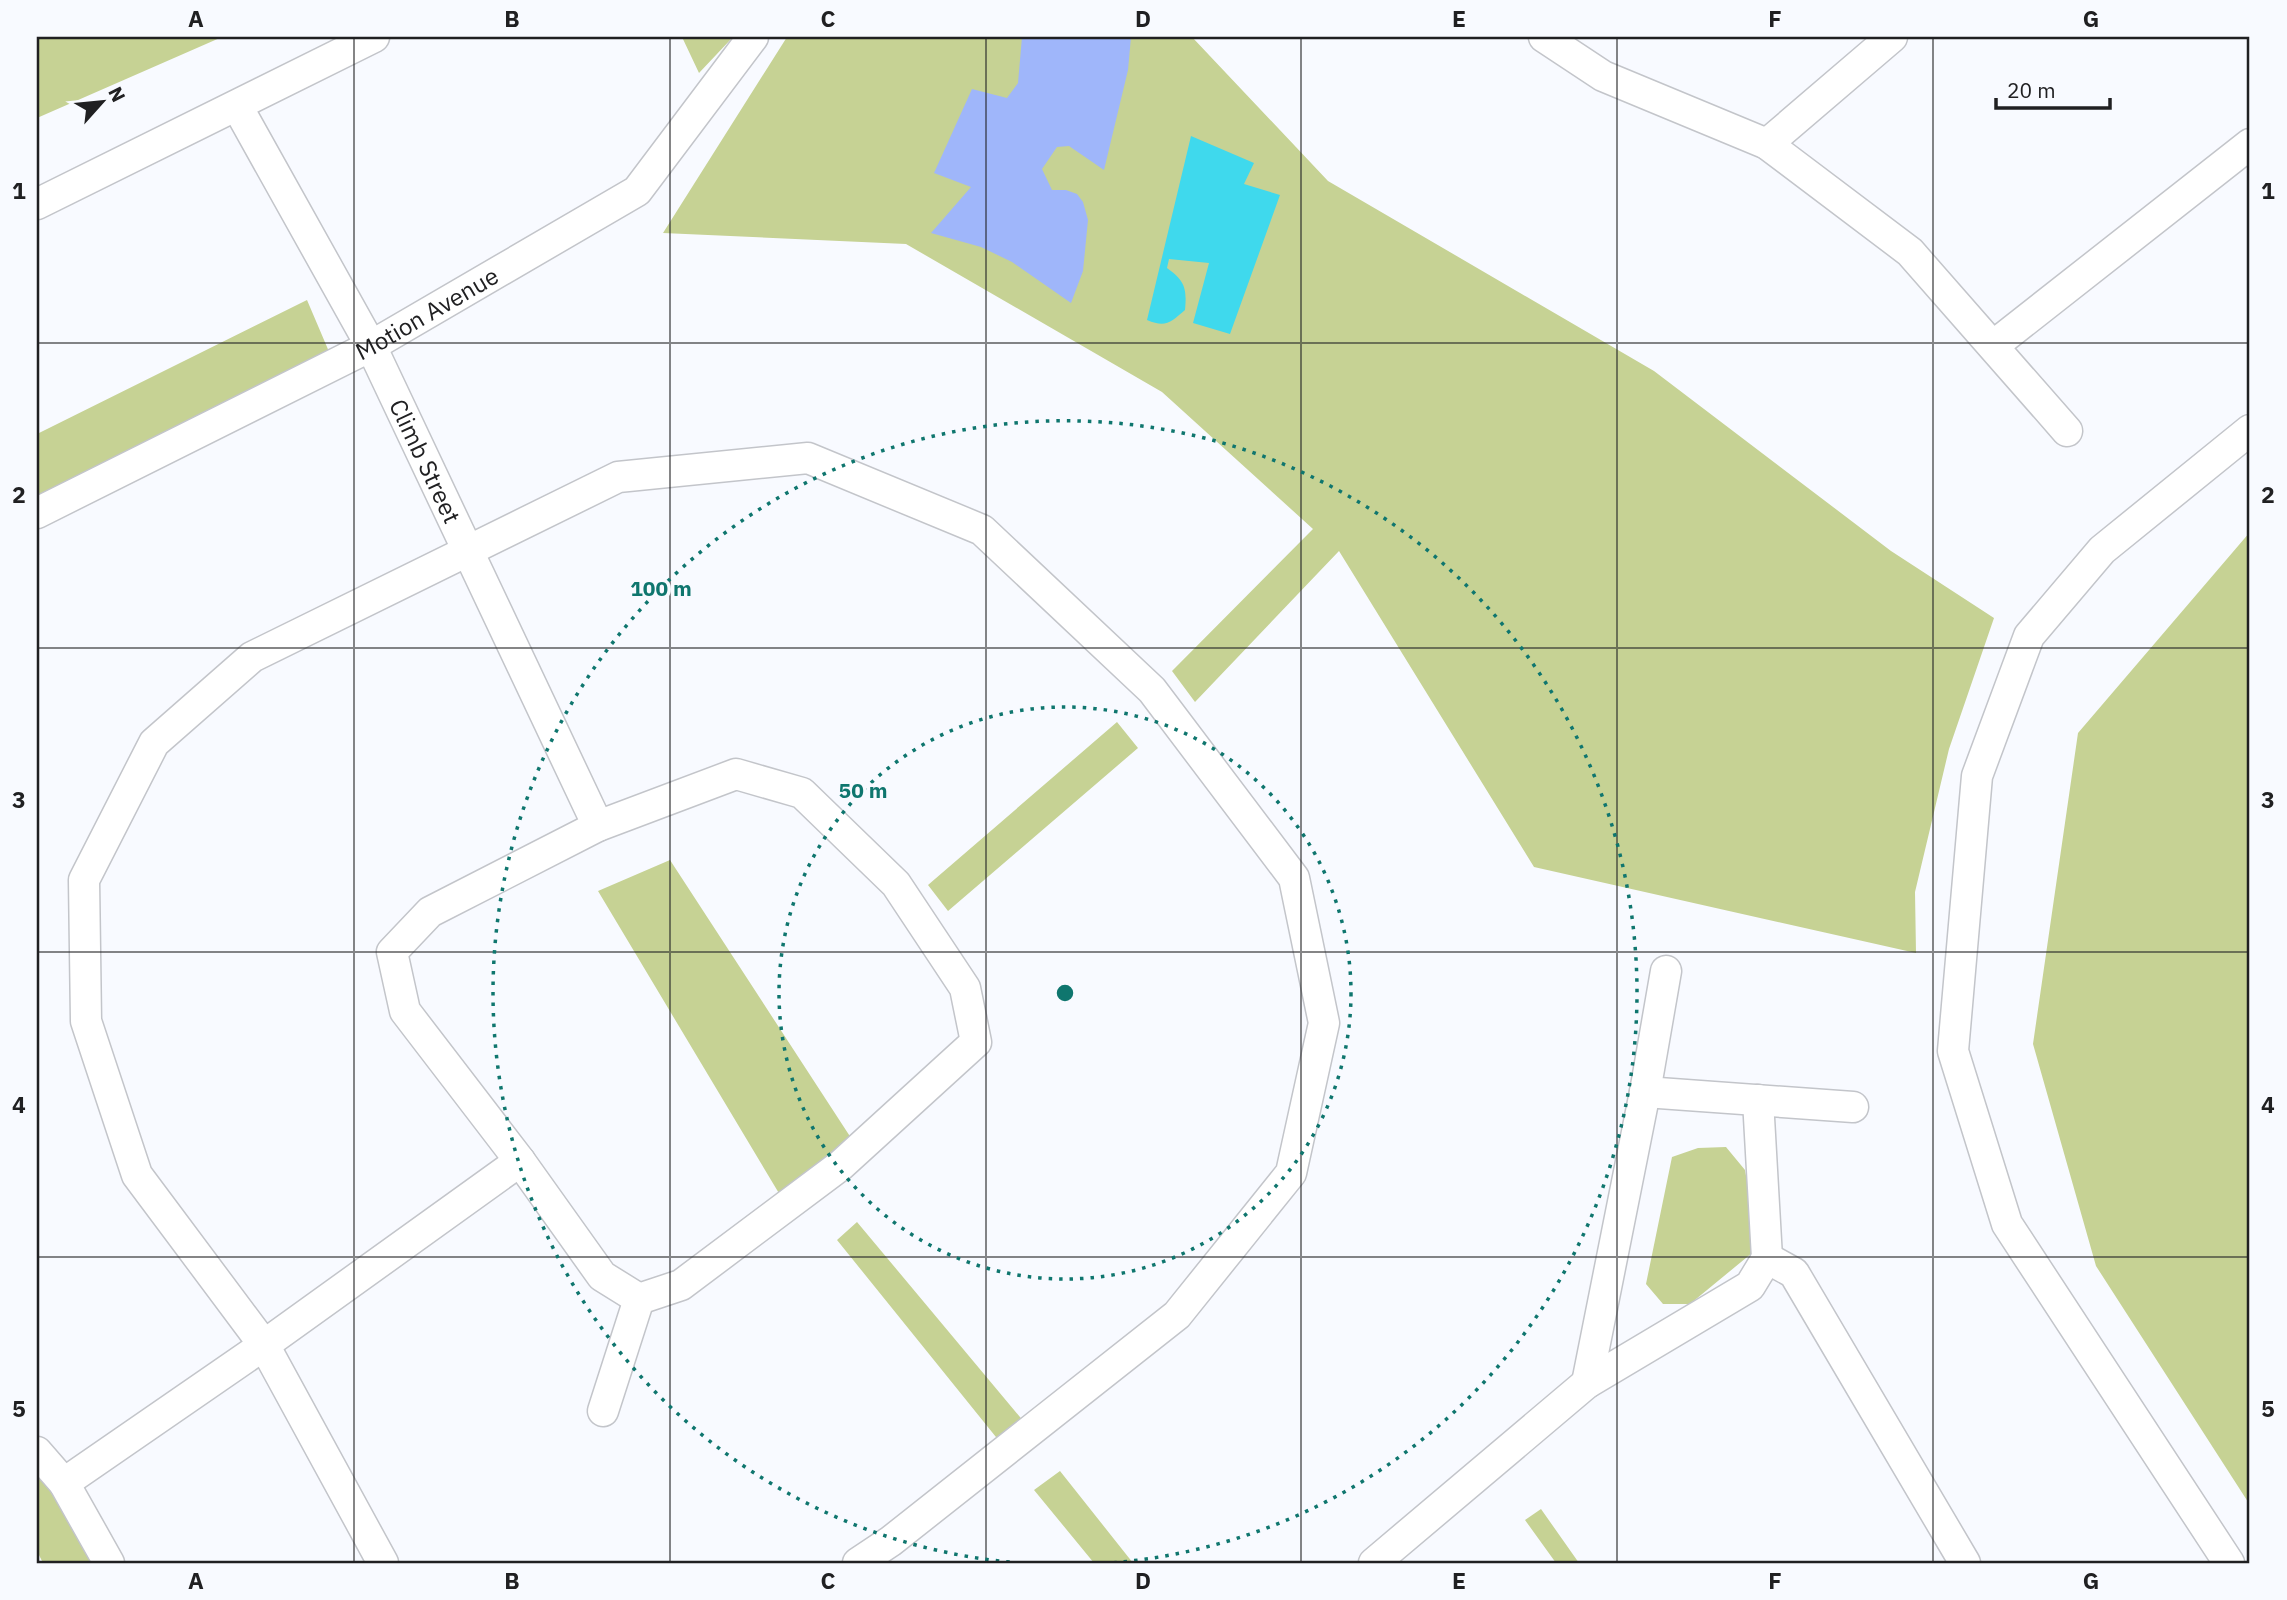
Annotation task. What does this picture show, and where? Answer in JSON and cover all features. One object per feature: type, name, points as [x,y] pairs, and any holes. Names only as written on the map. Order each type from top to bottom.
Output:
[{"type":"street","points":[[37,204],[374,37]]},
{"type":"street","name":"Motion Avenue","points":[[37,513],[371,346],[637,191],[753,37]]},
{"type":"street","points":[[1544,37],[1603,76],[1767,144],[1910,253],[2067,431]]},
{"type":"street","points":[[1767,144],[1892,37]]},
{"type":"street","name":"Climb Street","points":[[237,106],[371,346],[598,826]]},
{"type":"street","points":[[1993,346],[2250,144]]},
{"type":"street","points":[[2229,1563],[2007,1224],[1952,1051],[1977,776],[2029,636],[2102,550],[2250,429]]},
{"type":"street","points":[[383,1563],[264,1345],[137,1175],[86,1021],[84,880],[154,743],[251,657],[618,477],[808,458],[982,530],[1152,690],[1294,878],[1324,1023],[1292,1173],[1177,1314],[891,1541],[858,1563]]},
{"type":"street","points":[[736,775],[802,793],[896,884],[965,988],[976,1042],[841,1165],[681,1284],[639,1299],[602,1276],[520,1161],[405,1011],[392,952],[430,912],[598,826],[736,775]]},
{"type":"street","points":[[1587,1383],[1645,1092],[1666,971]]},
{"type":"street","points":[[1645,1092],[1853,1107]]},
{"type":"street","points":[[1374,1563],[1587,1383],[1750,1286],[1766,1258],[1758,1100]]},
{"type":"street","points":[[64,1483],[264,1345],[520,1161]]},
{"type":"street","points":[[1766,1258],[1794,1273],[1965,1563]]},
{"type":"street","points":[[603,1411],[639,1299]]},
{"type":"street","points":[[37,1452],[64,1483],[109,1563]]},
{"type":"green space","points":[[37,37],[222,37],[37,118]]},
{"type":"green space","points":[[682,37],[733,37],[699,73]]},
{"type":"green space","points":[[787,37],[1192,37],[1328,181],[1654,371],[1891,551],[1994,618],[1949,749],[1915,892],[1916,953],[1534,867],[1339,551],[1195,702],[1172,671],[1313,529],[1162,392],[906,244],[663,233]]},
{"type":"green space","points":[[307,300],[330,354],[37,498],[37,434]]},
{"type":"green space","points":[[2250,532],[2250,1505],[2096,1266],[2033,1044],[2078,733]]},
{"type":"green space","points":[[1117,722],[1138,748],[948,911],[928,885]]},
{"type":"green space","points":[[670,860],[853,1141],[780,1195],[598,891]]},
{"type":"green space","points":[[1726,1147],[1745,1170],[1756,1231],[1752,1253],[1690,1304],[1663,1304],[1646,1284],[1672,1157],[1698,1148]]},
{"type":"green space","points":[[857,1222],[1025,1423],[1000,1442],[837,1240]]},
{"type":"green space","points":[[37,1469],[56,1493],[97,1563],[43,1563],[37,1551]]},
{"type":"green space","points":[[1060,1471],[1133,1563],[1094,1563],[1034,1490]]},
{"type":"green space","points":[[1541,1509],[1579,1563],[1556,1563],[1525,1520]]},
{"type":"water","points":[[1191,136],[1254,163],[1244,184],[1280,195],[1230,334],[1193,323],[1209,263],[1169,259],[1167,268],[1184,286],[1185,310],[1164,324],[1147,320]]},
{"type":"building","points":[[1022,37],[1131,37],[1128,70],[1104,170],[1069,146],[1057,147],[1042,169],[1052,190],[1066,190],[1077,194],[1083,202],[1088,220],[1083,271],[1071,303],[1012,262],[981,247],[931,233],[971,187],[934,173],[972,89],[1007,98],[1018,83]]}]
